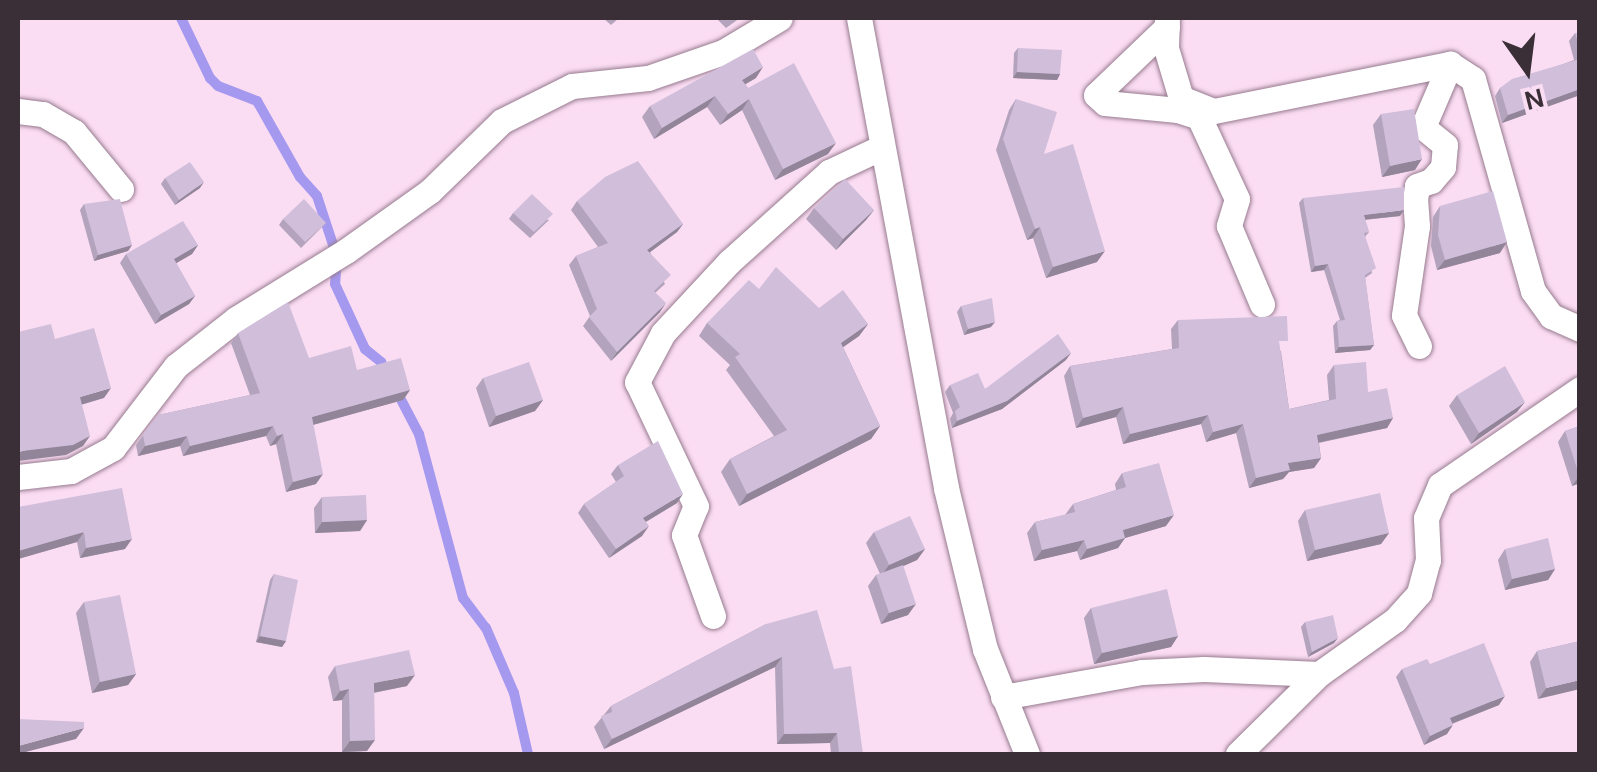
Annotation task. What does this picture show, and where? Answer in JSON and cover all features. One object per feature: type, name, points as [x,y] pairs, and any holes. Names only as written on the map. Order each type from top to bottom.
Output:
[{"type":"street","points":[[18,478],[71,471],[112,448],[176,366],[236,319],[337,257],[430,191],[502,121],[572,86],[648,78],[724,52],[780,18]]},
{"type":"street","points":[[858,18],[946,488],[985,649],[1027,754]]},
{"type":"street","points":[[1167,22],[1166,48],[1181,98],[1214,111],[1450,64],[1473,79],[1533,291],[1551,316],[1580,330]]},
{"type":"street","points":[[1167,22],[1096,95],[1105,103],[1178,110],[1198,117],[1236,199],[1228,226],[1262,304]]},
{"type":"street","points":[[1420,346],[1404,315],[1417,226],[1414,200],[1417,186],[1430,181],[1443,167],[1444,145],[1423,126],[1450,64]]},
{"type":"street","points":[[18,110],[43,114],[74,132],[121,189]]},
{"type":"street","points":[[713,616],[684,535],[696,506],[637,382],[663,333],[729,262],[829,172],[880,148]]},
{"type":"street","points":[[1238,754],[1319,674],[1396,620],[1418,593],[1428,560],[1426,518],[1440,485],[1580,389]]},
{"type":"street","points":[[1003,698],[1142,672],[1224,669],[1319,674]]},
{"type":"building","points":[[1018,48],[1062,50],[1060,74],[1017,72]]},
{"type":"building","points":[[753,49],[763,67],[742,80],[748,88],[794,63],[836,143],[783,169],[749,99],[728,114],[715,96],[662,128],[650,106]]},
{"type":"building","points":[[1580,59],[1580,89],[1508,115],[1500,88],[1512,79]]},
{"type":"building","points":[[1016,99],[1057,112],[1044,154],[1073,144],[1105,251],[1053,267],[1003,139]]},
{"type":"building","points":[[1414,109],[1422,159],[1390,166],[1381,114]]},
{"type":"building","points":[[638,161],[683,224],[647,250],[671,275],[654,291],[666,303],[617,352],[589,317],[597,309],[576,256],[608,243],[577,201],[605,177]]},
{"type":"building","points":[[190,162],[204,182],[179,200],[165,178]]},
{"type":"building","points":[[845,179],[874,210],[843,239],[814,208]]},
{"type":"building","points":[[1404,187],[1404,210],[1364,215],[1369,232],[1364,233],[1376,268],[1365,275],[1374,345],[1339,347],[1337,321],[1345,320],[1328,264],[1315,266],[1303,198]]},
{"type":"building","points":[[1493,191],[1507,242],[1445,260],[1438,235],[1440,206]]},
{"type":"building","points":[[532,194],[553,214],[534,232],[513,213]]},
{"type":"building","points":[[120,199],[132,245],[98,255],[84,204]]},
{"type":"building","points":[[304,199],[326,223],[305,242],[283,219]]},
{"type":"building","points":[[183,221],[198,245],[174,259],[195,296],[161,315],[126,254]]},
{"type":"building","points":[[776,267],[819,308],[843,290],[868,324],[841,343],[880,426],[747,494],[730,459],[787,430],[735,357],[740,354],[707,323],[749,280],[759,289]]},
{"type":"building","points":[[992,298],[995,322],[968,329],[961,306]]},
{"type":"building","points":[[288,302],[309,358],[351,346],[357,370],[401,358],[410,390],[312,417],[323,474],[293,482],[283,434],[277,436],[273,426],[190,446],[187,436],[145,446],[143,435],[158,415],[260,393],[238,333]]},
{"type":"building","points":[[1287,316],[1288,341],[1279,341],[1289,409],[1336,399],[1334,365],[1366,362],[1368,392],[1387,388],[1393,418],[1317,435],[1321,458],[1288,463],[1290,470],[1256,478],[1243,424],[1213,432],[1208,415],[1130,434],[1123,407],[1083,418],[1070,366],[1179,348],[1178,320]]},
{"type":"building","points":[[51,324],[55,339],[94,328],[111,388],[80,397],[90,436],[73,445],[18,453],[18,332]]},
{"type":"building","points":[[1058,334],[1071,353],[1007,401],[957,421],[955,411],[960,407],[950,385],[978,373],[985,389]]},
{"type":"building","points":[[529,362],[543,400],[496,416],[483,378]]},
{"type":"building","points":[[1505,366],[1525,402],[1479,433],[1457,395]]},
{"type":"building","points":[[1580,426],[1580,475],[1579,475],[1565,431]]},
{"type":"building","points":[[658,441],[683,494],[643,518],[649,526],[616,549],[584,504],[624,476],[618,465]]},
{"type":"building","points":[[1159,463],[1174,515],[1123,530],[1125,538],[1087,549],[1084,540],[1042,550],[1035,522],[1075,512],[1073,504],[1126,487],[1122,473]]},
{"type":"building","points":[[122,488],[132,539],[86,548],[84,532],[18,551],[18,507]]},
{"type":"building","points":[[1380,493],[1389,533],[1315,550],[1305,510]]},
{"type":"building","points":[[366,495],[367,520],[322,522],[322,497]]},
{"type":"building","points":[[910,516],[925,549],[889,565],[874,532]]},
{"type":"building","points":[[1548,538],[1555,569],[1512,579],[1505,549]]},
{"type":"building","points":[[903,565],[916,604],[889,613],[876,575]]},
{"type":"building","points":[[274,574],[298,580],[286,641],[260,636]]},
{"type":"building","points":[[1167,589],[1178,636],[1102,653],[1091,608]]},
{"type":"building","points":[[120,595],[136,674],[100,682],[84,602]]},
{"type":"building","points":[[817,610],[834,669],[851,666],[863,754],[839,754],[837,733],[784,734],[782,657],[612,739],[601,716],[612,712],[611,706],[766,624]]},
{"type":"building","points":[[1333,615],[1338,638],[1312,652],[1305,622]]},
{"type":"building","points":[[1580,641],[1580,680],[1546,688],[1537,651]]},
{"type":"building","points":[[1484,643],[1505,696],[1450,718],[1453,725],[1430,736],[1402,669],[1427,659],[1430,664]]},
{"type":"building","points":[[409,650],[415,675],[374,683],[375,740],[350,741],[349,689],[340,691],[335,666]]},
{"type":"building","points":[[18,719],[84,722],[84,728],[18,746]]},
{"type":"waterway","points":[[181,18],[210,78],[218,86],[257,101],[300,177],[317,196],[337,257],[335,284],[365,349],[381,362],[388,375]]},
{"type":"waterway","points":[[396,390],[419,434],[463,598],[486,628],[514,693],[528,754]]}]
